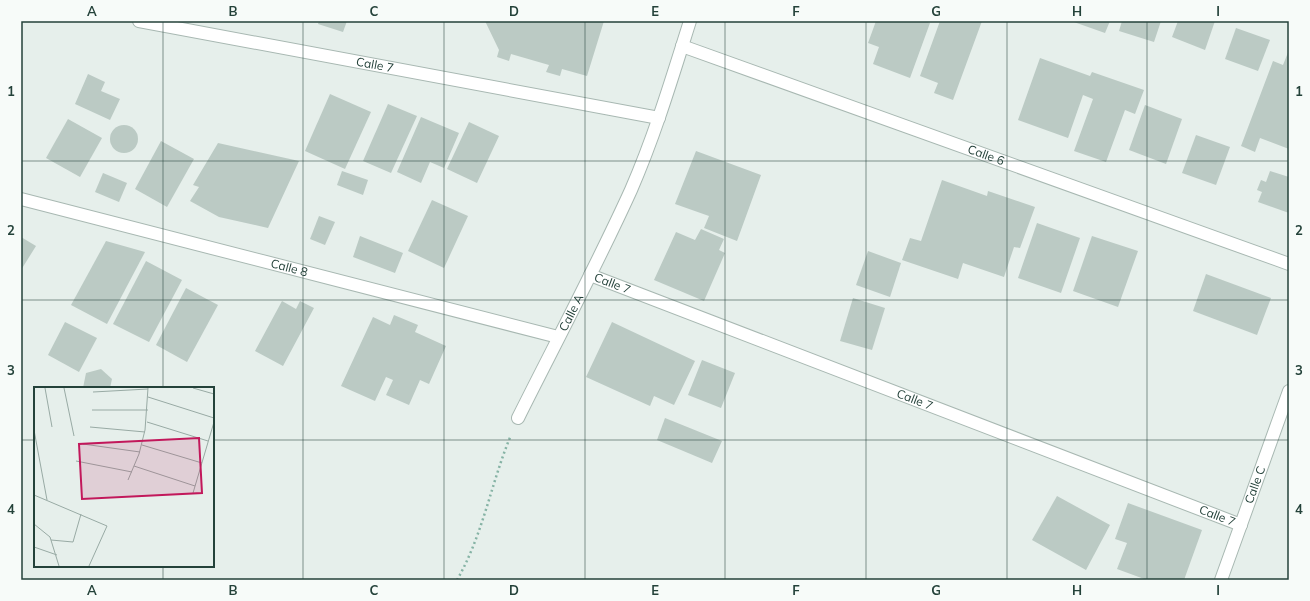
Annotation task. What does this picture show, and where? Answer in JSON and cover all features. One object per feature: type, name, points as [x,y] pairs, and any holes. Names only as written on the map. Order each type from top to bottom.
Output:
[{"type":"street","name":"Calle 7","points":[[139,21],[659,118]]},
{"type":"street","name":"Calle A","points":[[518,418],[590,275],[630,190],[659,118],[690,21]]},
{"type":"street","name":"Calle 6","points":[[682,46],[1289,264]]},
{"type":"street","name":"Calle 8","points":[[21,199],[558,337]]},
{"type":"street","name":"Calle 7","points":[[590,275],[1241,525]]},
{"type":"street","name":"Calle C","points":[[1221,580],[1289,390]]},
{"type":"path","points":[[457,580],[468,561],[480,531],[492,488],[518,418]]},
{"type":"building","points":[[319,21],[347,21],[343,32],[318,24]]},
{"type":"building","points":[[485,21],[604,21],[587,76],[562,69],[560,76],[546,72],[549,65],[511,54],[509,61],[497,57],[499,50]]},
{"type":"building","points":[[876,21],[925,21],[930,23],[910,78],[873,64],[879,47],[868,43]]},
{"type":"building","points":[[940,21],[982,21],[953,100],[934,93],[938,83],[920,76]]},
{"type":"building","points":[[1071,21],[1110,21],[1105,33]]},
{"type":"building","points":[[1122,21],[1161,21],[1154,42],[1119,31]]},
{"type":"building","points":[[1178,21],[1215,21],[1205,50],[1172,37]]},
{"type":"building","points":[[1236,28],[1270,40],[1258,71],[1225,59]]},
{"type":"building","points":[[1289,50],[1289,149],[1260,138],[1255,152],[1241,146],[1273,61],[1283,65]]},
{"type":"building","points":[[1040,58],[1090,76],[1092,72],[1144,90],[1135,114],[1125,110],[1106,162],[1074,151],[1093,99],[1083,95],[1068,138],[1018,120]]},
{"type":"building","points":[[88,74],[105,82],[101,91],[120,99],[110,120],[75,104]]},
{"type":"building","points":[[330,94],[371,112],[345,169],[305,151]]},
{"type":"building","points":[[388,104],[417,116],[391,173],[363,161]]},
{"type":"building","points":[[1145,105],[1182,119],[1166,164],[1129,150]]},
{"type":"building","points":[[421,117],[459,133],[444,168],[430,162],[421,183],[397,172]]},
{"type":"building","points":[[68,119],[102,138],[80,177],[46,158]]},
{"type":"building","points":[[469,122],[499,136],[477,183],[447,169]]},
{"type":"building","points":[[124,125],[130,126],[134,129],[137,133],[137,145],[134,149],[130,152],[124,153],[118,152],[114,149],[111,145],[110,139],[111,133],[114,129],[118,126]]},
{"type":"building","points":[[1196,135],[1230,147],[1216,185],[1182,173]]},
{"type":"building","points":[[161,141],[194,159],[167,207],[135,189]]},
{"type":"building","points":[[218,143],[299,161],[268,228],[219,217],[190,201],[199,187],[193,185]]},
{"type":"building","points":[[696,151],[761,175],[737,241],[704,228],[709,216],[675,204]]},
{"type":"building","points":[[342,171],[368,180],[363,195],[337,185]]},
{"type":"building","points":[[1270,171],[1289,177],[1289,213],[1258,202],[1262,192],[1257,190],[1261,180],[1266,182]]},
{"type":"building","points":[[103,173],[127,183],[119,202],[95,192]]},
{"type":"building","points":[[942,180],[987,196],[988,191],[1035,207],[1020,248],[1014,247],[1004,277],[963,263],[958,279],[902,260],[910,238],[921,241]]},
{"type":"building","points":[[432,200],[468,216],[444,268],[408,251]]},
{"type":"building","points":[[319,216],[335,222],[325,245],[310,239]]},
{"type":"building","points":[[1037,223],[1080,238],[1061,293],[1018,278]]},
{"type":"building","points":[[701,229],[724,239],[719,250],[725,253],[704,301],[654,280],[676,232],[695,240]]},
{"type":"building","points":[[360,236],[403,253],[395,273],[353,257]]},
{"type":"building","points":[[1092,236],[1138,251],[1118,307],[1073,291]]},
{"type":"building","points":[[21,237],[36,246],[21,270]]},
{"type":"building","points":[[106,241],[145,252],[107,324],[71,305]]},
{"type":"building","points":[[868,251],[901,263],[890,297],[856,285]]},
{"type":"building","points":[[146,261],[182,280],[149,342],[113,324]]},
{"type":"building","points":[[1206,274],[1271,298],[1257,335],[1193,311]]},
{"type":"building","points":[[186,288],[218,305],[187,362],[156,345]]},
{"type":"building","points":[[853,298],[885,308],[872,350],[840,341]]},
{"type":"building","points":[[282,301],[296,309],[300,301],[314,308],[283,366],[255,351]]},
{"type":"building","points":[[394,315],[418,325],[415,332],[446,346],[429,384],[420,380],[409,405],[386,395],[393,380],[386,377],[375,401],[341,386],[373,317],[390,325]]},
{"type":"building","points":[[65,322],[97,338],[79,372],[48,355]]},
{"type":"building","points":[[612,322],[695,361],[674,405],[654,396],[650,406],[586,377]]},
{"type":"building","points":[[702,360],[735,373],[721,408],[688,395]]},
{"type":"building","points":[[101,369],[112,379],[110,387],[83,387],[86,373]]},
{"type":"building","points":[[665,418],[722,441],[712,463],[657,440]]},
{"type":"building","points":[[1057,496],[1110,525],[1086,570],[1032,540]]},
{"type":"building","points":[[1128,503],[1202,530],[1184,580],[1147,580],[1117,569],[1127,543],[1115,539]]}]
